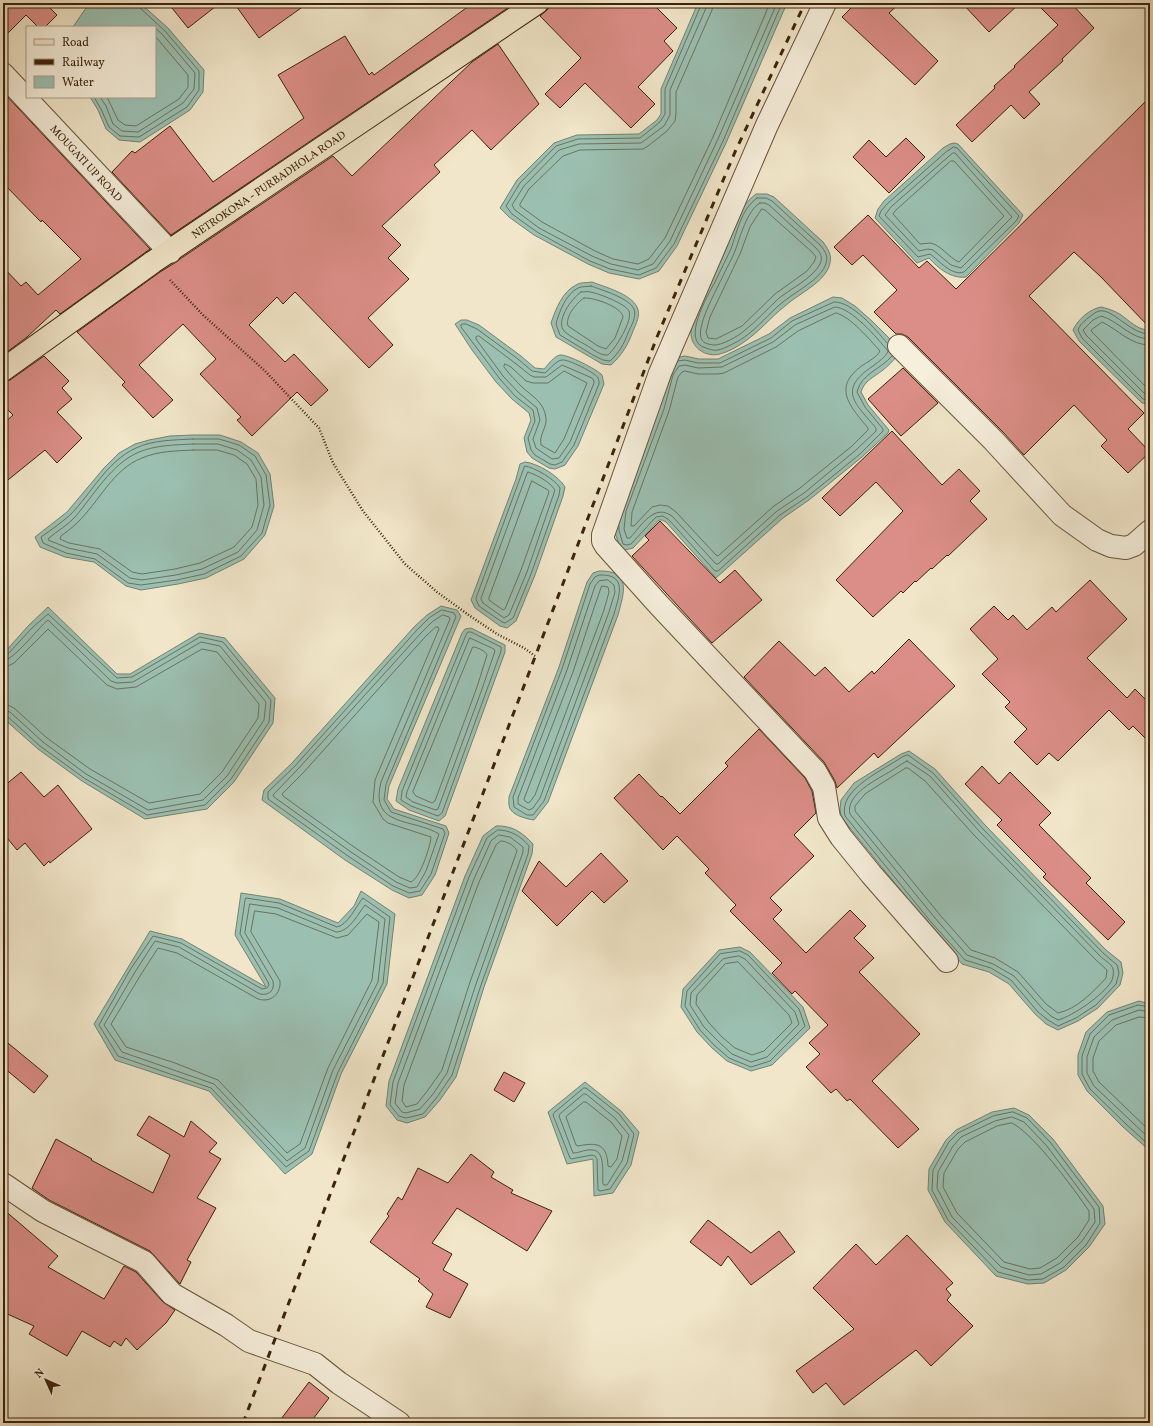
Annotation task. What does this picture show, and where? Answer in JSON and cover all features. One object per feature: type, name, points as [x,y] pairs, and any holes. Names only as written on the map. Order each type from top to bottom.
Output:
[{"type":"main road","name":"NETROKONA - PURBADHOLA ROAD","points":[[3,370],[161,257],[537,3]]},
{"type":"street","points":[[825,3],[767,125],[660,373],[603,535],[606,546],[658,604],[815,771],[824,787],[829,818],[841,837],[871,874],[947,961]]},
{"type":"street","name":"MOUGATI UP ROAD","points":[[3,74],[161,257]]},
{"type":"street","points":[[899,346],[993,440],[1062,515],[1097,540],[1111,546],[1126,548],[1134,545],[1150,531]]},
{"type":"street","points":[[3,1184],[42,1211],[144,1262],[172,1294],[226,1325],[249,1341],[314,1364],[399,1423]]},
{"type":"path","points":[[161,257],[204,315],[265,371],[319,428],[333,463],[363,511],[405,564],[437,592],[470,616],[535,656]]},
{"type":"water","points":[[91,3],[140,3],[168,28],[204,70],[203,92],[190,110],[140,142],[119,140],[106,129],[98,110],[91,98],[156,98],[156,26],[74,26]]},
{"type":"water","points":[[698,3],[787,3],[726,143],[677,246],[659,271],[639,279],[609,273],[588,264],[534,235],[509,217],[500,208],[517,180],[554,143],[577,135],[639,134],[657,120],[661,114],[661,89]]},
{"type":"water","points":[[954,143],[958,144],[1023,215],[1019,223],[966,277],[950,275],[929,258],[917,263],[875,218],[878,209],[884,201],[943,148]]},
{"type":"water","points":[[756,194],[767,194],[774,197],[823,242],[830,255],[830,265],[820,280],[785,306],[760,329],[738,346],[720,354],[715,355],[704,353],[696,347],[691,337],[693,320],[741,212],[750,199]]},
{"type":"water","points":[[592,282],[629,298],[634,302],[638,310],[638,319],[629,341],[621,354],[611,365],[602,364],[556,337],[551,323],[563,296],[571,288],[578,284]]},
{"type":"water","points":[[833,297],[842,298],[855,306],[895,344],[897,356],[892,362],[864,385],[861,392],[868,405],[889,430],[888,433],[862,457],[809,500],[783,518],[716,578],[666,522],[662,520],[659,520],[633,548],[625,550],[620,547],[614,530],[674,358],[685,356],[699,359],[718,359],[769,334],[790,318]]},
{"type":"water","points":[[1101,307],[1117,312],[1139,328],[1150,330],[1150,404],[1142,403],[1079,341],[1073,330],[1085,315]]},
{"type":"water","points":[[461,320],[467,320],[479,325],[535,368],[544,369],[556,357],[564,355],[582,363],[602,375],[604,384],[578,446],[565,465],[555,469],[549,468],[532,458],[527,452],[524,438],[531,420],[529,413],[512,399],[496,382],[472,350],[455,324]]},
{"type":"water","points":[[220,435],[241,442],[258,453],[270,474],[274,506],[265,535],[244,559],[206,578],[141,590],[126,586],[94,562],[65,557],[40,547],[35,537],[67,512],[104,468],[119,453],[135,444],[149,440],[170,436]]},
{"type":"water","points":[[525,462],[547,471],[558,479],[565,487],[535,575],[516,621],[507,628],[500,626],[475,608],[471,600],[516,479],[520,464]]},
{"type":"water","points":[[599,571],[617,574],[621,579],[623,591],[618,615],[548,802],[534,820],[518,816],[510,809],[509,797],[559,667],[587,582],[593,573]]},
{"type":"water","points":[[441,606],[457,610],[461,616],[389,786],[387,799],[394,809],[446,826],[449,833],[435,875],[422,895],[409,898],[392,890],[345,860],[262,800],[264,790],[292,763],[414,627],[427,615]]},
{"type":"water","points":[[48,607],[117,674],[130,674],[199,633],[225,638],[275,698],[273,723],[234,782],[207,809],[145,819],[82,781],[38,749],[3,718],[3,654],[29,625]]},
{"type":"water","points":[[471,628],[505,645],[505,652],[445,816],[439,821],[409,810],[396,801],[398,789],[462,633],[465,629]]},
{"type":"water","points":[[909,751],[935,769],[985,825],[1106,950],[1121,962],[1123,973],[1120,985],[1098,1008],[1078,1021],[1058,1030],[1046,1024],[1035,1014],[1009,984],[989,972],[962,964],[841,817],[841,800],[854,783],[901,754]]},
{"type":"water","points":[[496,826],[512,828],[525,836],[533,844],[532,854],[484,987],[456,1077],[440,1100],[425,1117],[407,1123],[397,1120],[386,1106],[389,1081],[465,876],[483,836]]},
{"type":"water","points":[[361,891],[395,914],[387,984],[341,1074],[312,1154],[285,1174],[209,1091],[115,1060],[94,1024],[150,931],[182,939],[266,987],[235,935],[241,893],[280,899],[338,923],[354,906]]},
{"type":"water","points":[[740,947],[750,952],[803,1007],[810,1028],[772,1065],[751,1071],[727,1061],[712,1048],[697,1032],[681,1007],[683,989],[719,950]]},
{"type":"water","points":[[1139,1001],[1150,1004],[1150,1151],[1123,1127],[1087,1091],[1078,1075],[1078,1055],[1086,1032],[1107,1012]]},
{"type":"water","points":[[585,1082],[621,1111],[639,1132],[631,1165],[613,1193],[594,1196],[593,1159],[567,1164],[548,1112]]},
{"type":"water","points":[[1014,1108],[1029,1115],[1053,1139],[1103,1206],[1105,1224],[1089,1247],[1066,1270],[1044,1283],[1028,1284],[996,1276],[945,1222],[928,1190],[929,1169],[946,1140],[956,1130],[992,1112]]},
{"type":"building","points":[[3,3],[45,3],[57,15],[46,26],[37,26],[26,15],[3,38]]},
{"type":"building","points":[[168,3],[220,3],[188,28]]},
{"type":"building","points":[[234,3],[308,3],[259,38]]},
{"type":"building","points":[[473,3],[515,3],[171,235],[112,172],[132,151],[135,153],[170,126],[213,182],[304,118],[278,75],[345,36],[369,75],[372,72],[374,75]]},
{"type":"building","points":[[549,3],[652,3],[677,28],[664,41],[673,51],[638,87],[655,104],[631,128],[585,83],[560,108],[545,94],[581,58],[540,16],[548,9]]},
{"type":"building","points":[[856,3],[900,3],[889,13],[938,61],[915,85],[842,17]]},
{"type":"building","points":[[962,3],[1020,3],[989,32]]},
{"type":"building","points":[[1036,3],[1071,3],[1094,28],[1062,59],[1063,61],[1029,92],[1040,104],[1024,119],[1011,105],[972,142],[956,125],[995,88],[994,86],[1015,67],[1014,66],[1058,25]]},
{"type":"building","points":[[498,44],[539,104],[491,150],[472,130],[434,165],[440,172],[382,226],[401,245],[388,258],[409,279],[368,318],[393,345],[369,368],[295,292],[283,304],[277,297],[249,325],[285,362],[294,354],[328,390],[311,406],[297,392],[252,436],[237,420],[241,417],[200,374],[216,359],[183,324],[139,365],[173,400],[153,418],[122,385],[125,382],[77,332],[160,272],[333,156],[352,176],[472,62]]},
{"type":"building","points":[[3,92],[150,249],[60,314],[56,310],[27,337],[3,355],[3,267],[21,286],[26,282],[38,295],[81,259],[42,220],[41,222],[3,183]]},
{"type":"building","points":[[1150,97],[1150,328],[1101,277],[1074,252],[1029,296],[1144,413],[1128,429],[1150,452],[1128,473],[1101,446],[1107,440],[1074,405],[1024,455],[908,337],[902,334],[896,334],[874,312],[897,290],[863,255],[852,265],[834,247],[868,215],[919,268],[927,261],[956,289]]},
{"type":"building","points":[[906,138],[925,157],[889,193],[853,157],[869,140],[886,157]]},
{"type":"building","points":[[44,356],[69,381],[62,388],[72,399],[57,412],[82,438],[57,463],[45,450],[3,484],[3,424],[13,415],[3,405],[3,382],[10,380]]},
{"type":"building","points":[[903,368],[938,403],[901,436],[868,399]]},
{"type":"building","points":[[892,431],[942,485],[959,469],[980,491],[970,501],[987,519],[948,556],[947,555],[932,569],[931,568],[916,582],[915,581],[903,593],[901,591],[873,617],[836,580],[903,511],[876,482],[840,516],[822,498]]},
{"type":"building","points":[[660,521],[720,583],[735,570],[762,600],[712,643],[632,556],[649,540],[645,536]]},
{"type":"building","points":[[1090,580],[1127,619],[1087,658],[1127,698],[1135,689],[1150,704],[1150,743],[1133,726],[1129,730],[1109,710],[1058,761],[1049,753],[1037,765],[1014,742],[1027,729],[1005,707],[1010,702],[982,674],[998,659],[970,629],[994,606],[1008,620],[1013,615],[1027,630],[1052,607],[1056,612]]},
{"type":"building","points":[[909,639],[955,686],[878,758],[874,753],[837,788],[835,781],[824,762],[744,677],[779,641],[815,676],[825,667],[849,692],[872,671],[874,674]]},
{"type":"building","points":[[759,729],[805,778],[812,791],[816,813],[794,835],[814,856],[770,898],[782,910],[773,919],[806,953],[850,910],[866,926],[854,938],[874,958],[859,972],[920,1034],[872,1081],[919,1129],[898,1148],[850,1099],[847,1101],[836,1089],[831,1093],[806,1067],[820,1054],[809,1043],[828,1025],[795,991],[792,994],[772,973],[782,963],[730,911],[736,905],[705,873],[709,869],[677,836],[663,850],[614,798],[639,774],[680,814],[728,766],[725,763]]},
{"type":"building","points":[[982,766],[999,784],[1010,772],[1051,813],[1039,825],[1091,878],[1086,883],[1125,922],[1108,940],[1043,877],[1046,874],[997,825],[1002,820],[965,784]]},
{"type":"building","points":[[21,772],[44,797],[58,785],[92,829],[50,863],[49,861],[44,866],[25,843],[17,850],[3,833],[3,787]]},
{"type":"building","points":[[601,853],[628,881],[604,903],[592,891],[557,926],[522,891],[539,861],[566,887]]},
{"type":"building","points":[[3,1039],[48,1076],[34,1093],[3,1067]]},
{"type":"building","points":[[504,1072],[525,1083],[514,1102],[494,1090]]},
{"type":"building","points":[[149,1116],[184,1137],[191,1121],[217,1143],[209,1152],[221,1159],[197,1198],[216,1208],[187,1260],[191,1262],[180,1284],[150,1251],[49,1200],[32,1188],[56,1139],[92,1159],[91,1160],[153,1193],[170,1155],[137,1135]]},
{"type":"building","points":[[471,1154],[494,1172],[491,1177],[513,1190],[511,1193],[552,1211],[527,1251],[457,1208],[432,1243],[452,1254],[443,1270],[468,1284],[450,1318],[426,1307],[433,1294],[418,1281],[420,1279],[370,1242],[389,1216],[387,1214],[398,1197],[402,1200],[418,1168],[448,1183]]},
{"type":"building","points":[[3,1209],[58,1256],[48,1267],[104,1299],[124,1266],[136,1272],[163,1302],[175,1310],[166,1323],[137,1350],[126,1338],[121,1346],[114,1341],[110,1347],[82,1331],[67,1356],[29,1334],[34,1326],[3,1312]]},
{"type":"building","points":[[708,1220],[751,1253],[779,1231],[795,1252],[751,1285],[728,1256],[721,1266],[690,1242]]},
{"type":"building","points":[[907,1235],[953,1283],[946,1289],[951,1295],[947,1300],[973,1326],[931,1366],[916,1350],[844,1405],[826,1383],[813,1393],[796,1371],[854,1329],[813,1288],[856,1244],[876,1265]]},
{"type":"building","points":[[309,1382],[329,1398],[310,1423],[278,1423]]},
{"type":"railway","points":[[243,1423],[657,337],[735,152],[805,3]]}]
